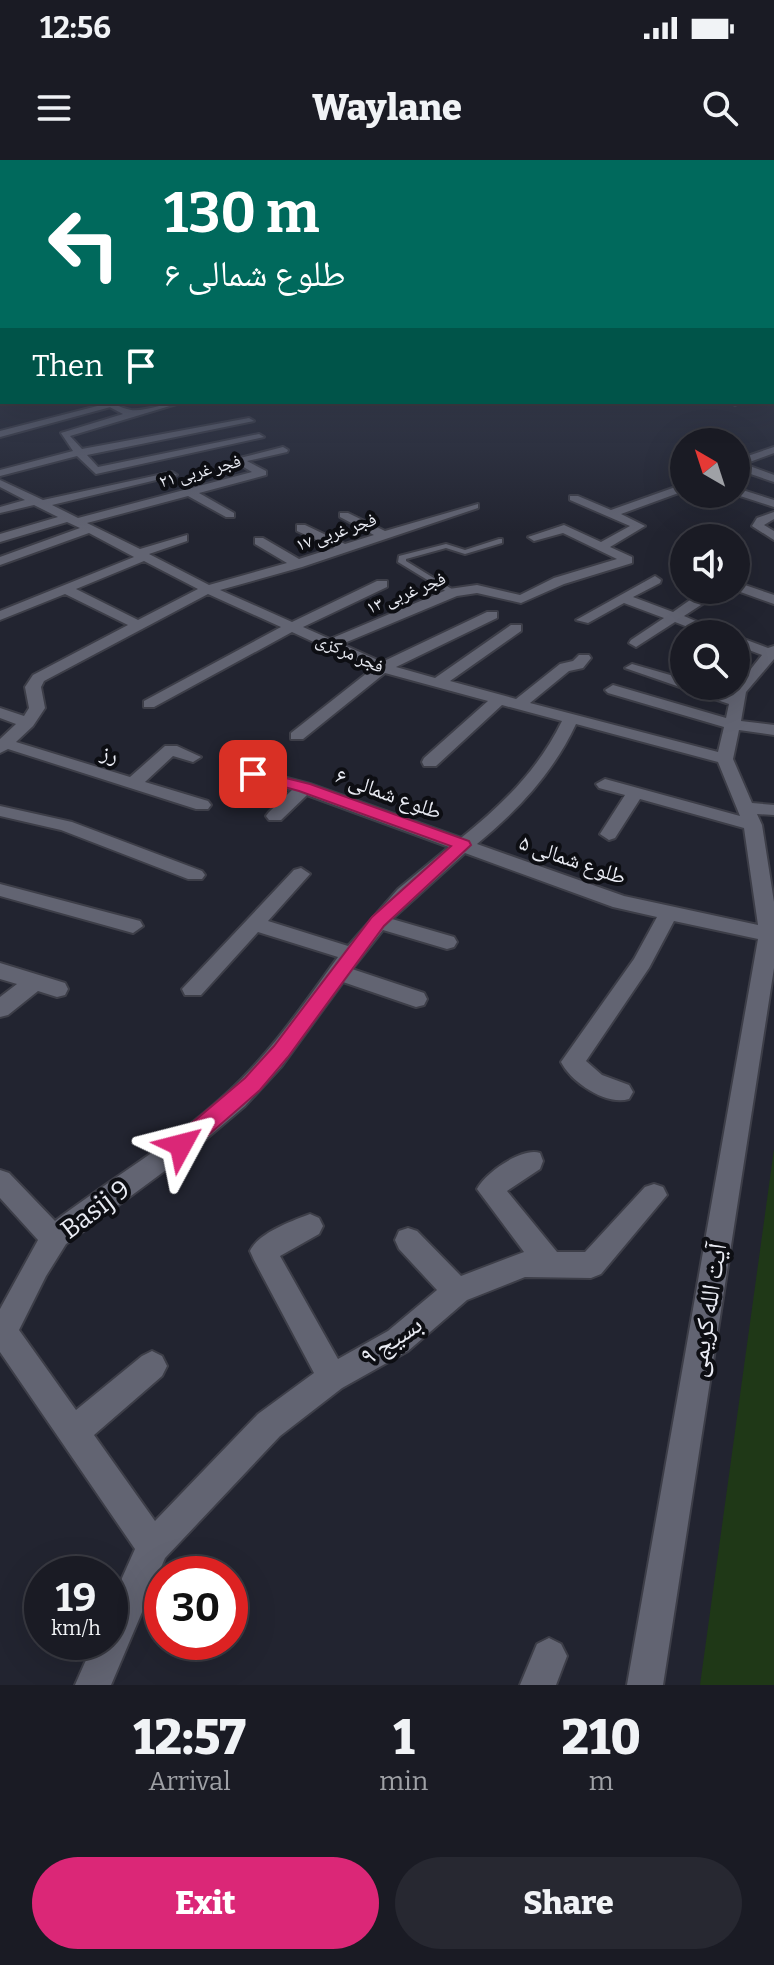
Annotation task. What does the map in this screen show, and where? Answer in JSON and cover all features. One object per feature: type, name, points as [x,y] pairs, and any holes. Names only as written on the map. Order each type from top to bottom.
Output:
[{"type":"street","points":[[0,434],[105,404]]},
{"type":"street","points":[[164,404],[128,409],[65,433],[66,441],[96,471],[259,437]]},
{"type":"street","points":[[0,473],[77,454],[249,421]]},
{"type":"street","name":"فجر غربی ۲۱","points":[[0,538],[262,473],[237,460],[283,450]]},
{"type":"street","points":[[750,458],[774,450]]},
{"type":"street","points":[[750,470],[769,478]]},
{"type":"street","points":[[0,510],[172,475]]},
{"type":"street","points":[[750,485],[769,478]]},
{"type":"street","name":"فجر مرکزی","points":[[0,483],[208,589],[382,668],[497,701],[725,759]]},
{"type":"street","points":[[189,492],[230,515]]},
{"type":"street","points":[[610,514],[670,492]]},
{"type":"street","points":[[750,495],[774,504]]},
{"type":"street","points":[[574,498],[639,526],[603,546]]},
{"type":"street","name":"فجر غربی ۱۷","points":[[27,723],[37,708],[33,687],[38,678],[208,589],[298,564],[474,506]]},
{"type":"street","points":[[344,515],[383,535]]},
{"type":"street","points":[[774,515],[761,520],[758,526],[774,536]]},
{"type":"street","points":[[301,528],[344,548]]},
{"type":"street","points":[[0,561],[90,529]]},
{"type":"street","name":"فجر غربی ۱۳","points":[[328,645],[452,593],[477,589],[521,599],[559,581],[628,560],[564,529],[534,537]]},
{"type":"street","points":[[0,616],[183,538]]},
{"type":"street","points":[[259,541],[298,564]]},
{"type":"street","points":[[583,620],[655,580]]},
{"type":"street","points":[[149,704],[292,627],[382,584]]},
{"type":"street","points":[[65,589],[138,625]]},
{"type":"street","points":[[750,591],[774,600]]},
{"type":"street","points":[[623,598],[681,620]]},
{"type":"street","points":[[636,643],[693,604]]},
{"type":"street","points":[[297,736],[382,668],[492,615]]},
{"type":"street","points":[[436,684],[516,628]]},
{"type":"street","points":[[750,644],[772,651],[739,691],[725,759],[750,816]]},
{"type":"street","points":[[518,705],[565,667],[578,665],[584,658]]},
{"type":"street","points":[[632,668],[670,680]]},
{"type":"street","points":[[613,690],[730,724],[774,730]]},
{"type":"street","points":[[430,762],[497,701]]},
{"type":"street","points":[[0,713],[27,723],[2,745]]},
{"type":"street","name":"Basij 9","points":[[153,1546],[3,1332],[54,1238],[203,1130],[252,1084],[378,922],[405,894],[521,795],[542,772],[559,750],[570,720]]},
{"type":"street","name":"رز","points":[[2,745],[202,805]]},
{"type":"street","points":[[133,783],[171,749],[193,757]]},
{"type":"street","name":"طلوع شمالی ۶","points":[[253,774],[304,788],[463,845]]},
{"type":"street","points":[[605,784],[750,816],[774,810]]},
{"type":"street","points":[[275,816],[304,788]]},
{"type":"street","points":[[609,834],[636,792]]},
{"type":"street","points":[[0,811],[66,826],[195,875]]},
{"type":"street","name":"آیت الله کریمی","points":[[645,1685],[772,936],[750,816]]},
{"type":"street","name":"طلوع شمالی ۵","points":[[463,845],[620,902],[772,936]]},
{"type":"street","points":[[193,989],[301,874]]},
{"type":"street","points":[[0,890],[133,926]]},
{"type":"street","points":[[621,1092],[594,1082],[572,1062],[642,963],[669,912]]},
{"type":"street","points":[[378,922],[447,942]]},
{"type":"street","points":[[254,924],[348,964],[416,999]]},
{"type":"street","points":[[0,971],[57,989]]},
{"type":"street","points":[[0,1009],[35,982]]},
{"type":"street","points":[[531,1161],[490,1189],[550,1264]]},
{"type":"street","points":[[5,1195],[54,1238]]},
{"type":"street","name":"بسیج ۹","points":[[153,1546],[269,1425],[332,1378],[398,1341],[457,1291],[524,1264],[591,1265],[654,1195]]},
{"type":"street","points":[[310,1226],[263,1251],[332,1378]]},
{"type":"street","points":[[408,1240],[457,1291]]},
{"type":"street","points":[[74,1432],[152,1366]]},
{"type":"street","points":[[93,1685],[153,1546]]},
{"type":"lane","points":[[452,593],[402,562],[402,558],[446,546],[465,552],[499,541]]},
{"type":"green space","points":[[774,1149],[774,1685],[700,1685]]},
{"type":"route","points":[[181,1145],[203,1130],[252,1084],[281,1051],[378,922],[405,894],[463,845],[304,788],[253,774]]}]
